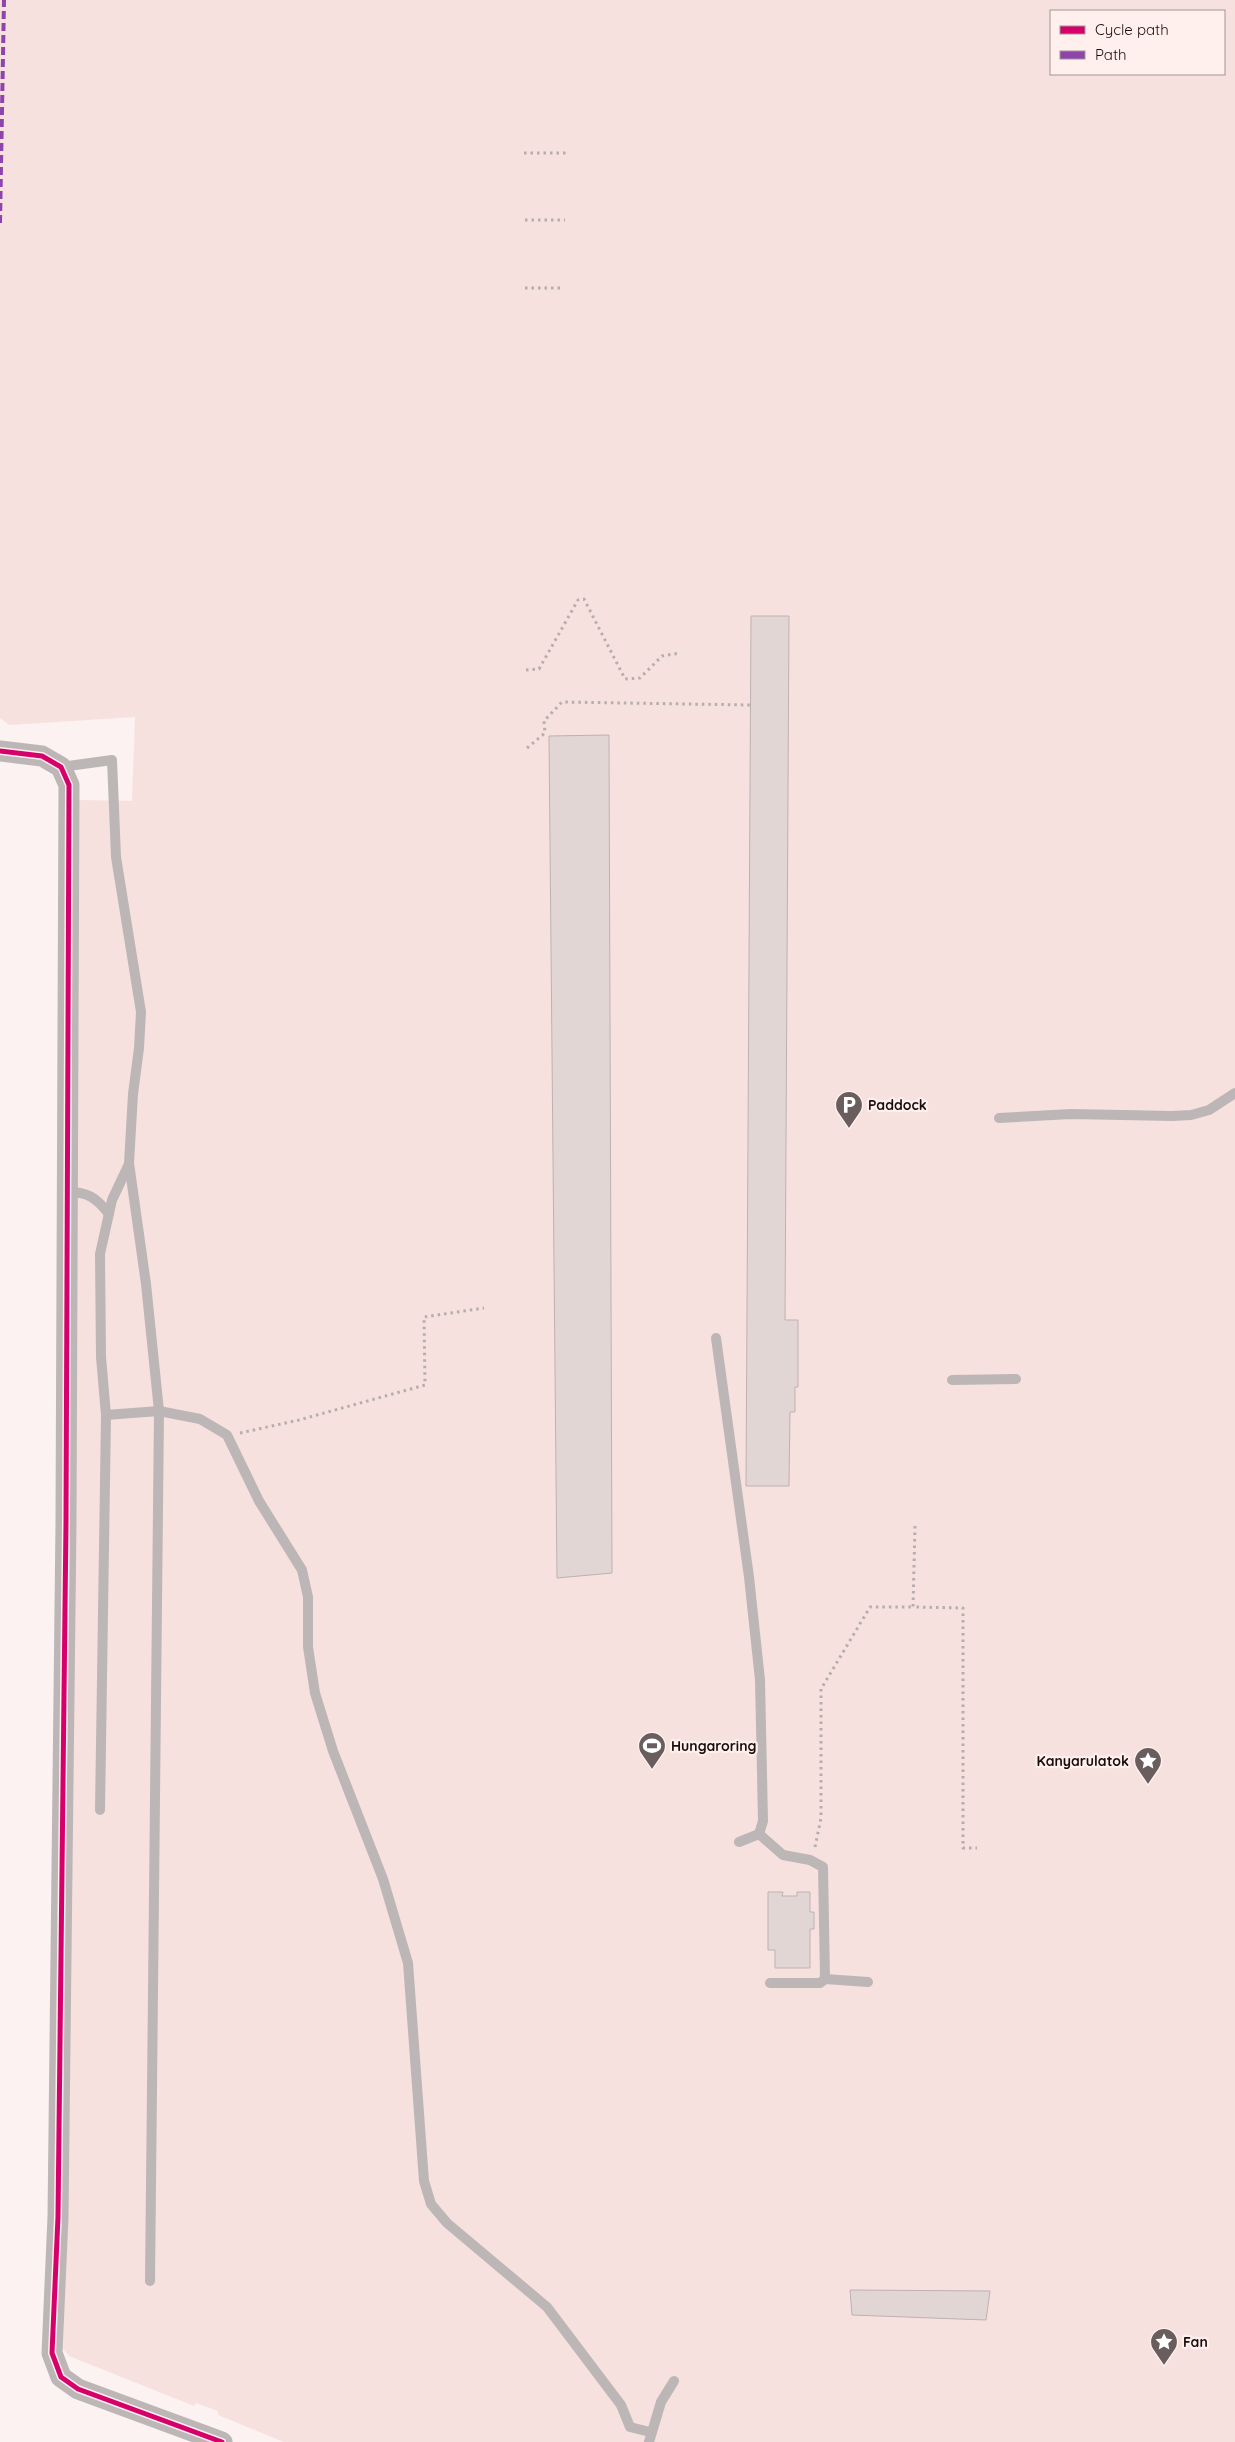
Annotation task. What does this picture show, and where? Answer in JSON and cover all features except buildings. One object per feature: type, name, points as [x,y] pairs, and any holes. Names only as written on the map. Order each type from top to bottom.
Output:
[{"type":"street","points":[[0,751],[42,756],[61,767],[69,786],[66,1522],[59,2168],[52,2353],[61,2377],[78,2389],[222,2442]]},
{"type":"lane","points":[[61,767],[112,760],[116,857],[141,1012],[140,1048],[133,1094],[129,1163],[146,1284],[159,1411],[150,2281]]},
{"type":"lane","points":[[999,1118],[1071,1114],[1172,1116],[1191,1114],[1209,1110],[1235,1093]]},
{"type":"lane","points":[[100,1810],[106,1415],[101,1357],[100,1254],[112,1200],[129,1163]]},
{"type":"lane","points":[[66,1191],[88,1194],[99,1202],[109,1214]]},
{"type":"lane","points":[[716,1338],[749,1576],[760,1680],[763,1821],[759,1834]]},
{"type":"lane","points":[[952,1380],[1016,1379]]},
{"type":"lane","points":[[106,1415],[159,1411],[200,1419],[227,1435],[259,1501],[302,1570],[308,1597],[308,1647],[315,1693],[333,1751],[383,1879],[408,1963],[424,2181],[431,2204],[447,2223],[547,2307],[621,2405],[630,2426],[649,2437],[661,2402],[674,2381]]},
{"type":"lane","points":[[739,1842],[759,1834]]},
{"type":"lane","points":[[759,1834],[783,1855],[810,1860],[823,1867],[825,1979]]},
{"type":"lane","points":[[770,1983],[820,1983],[825,1979],[868,1982]]},
{"type":"path","points":[[524,153],[567,153]]},
{"type":"path","points":[[525,220],[566,220]]},
{"type":"path","points":[[525,288],[564,288]]},
{"type":"path","points":[[526,670],[539,669],[578,600],[584,599],[625,679],[640,678],[662,656],[680,653]]},
{"type":"path","points":[[527,748],[545,733],[544,720],[562,702],[750,705]]},
{"type":"path","points":[[227,1435],[298,1420],[425,1385],[424,1317],[484,1308]]},
{"type":"path","points":[[913,1607],[915,1526]]},
{"type":"path","points":[[813,1850],[817,1844],[821,1818],[821,1689],[870,1607],[963,1608],[963,1848],[977,1848]]},
{"type":"shaded area","name":"Hungaroring","points":[[0,0],[1235,0],[1235,2442],[284,2442],[218,2415],[218,2411],[196,2403],[194,2406],[69,2356],[63,2349],[79,800],[132,801],[135,717],[9,725],[0,718]]},
{"type":"marked path","points":[[0,223],[4,0]]},
{"type":"cycle path","points":[[0,751],[42,756],[61,767],[69,785],[66,1522],[58,2217],[52,2353],[61,2377],[78,2389],[222,2442]]},
{"type":"place","name":"Paddock","points":[[849,1129]]},
{"type":"place","name":"Hungaroring","points":[[652,1770]]},
{"type":"place","name":"Kanyarulatok","points":[[1148,1785]]},
{"type":"place","name":"Fan","points":[[1164,2366]]}]
